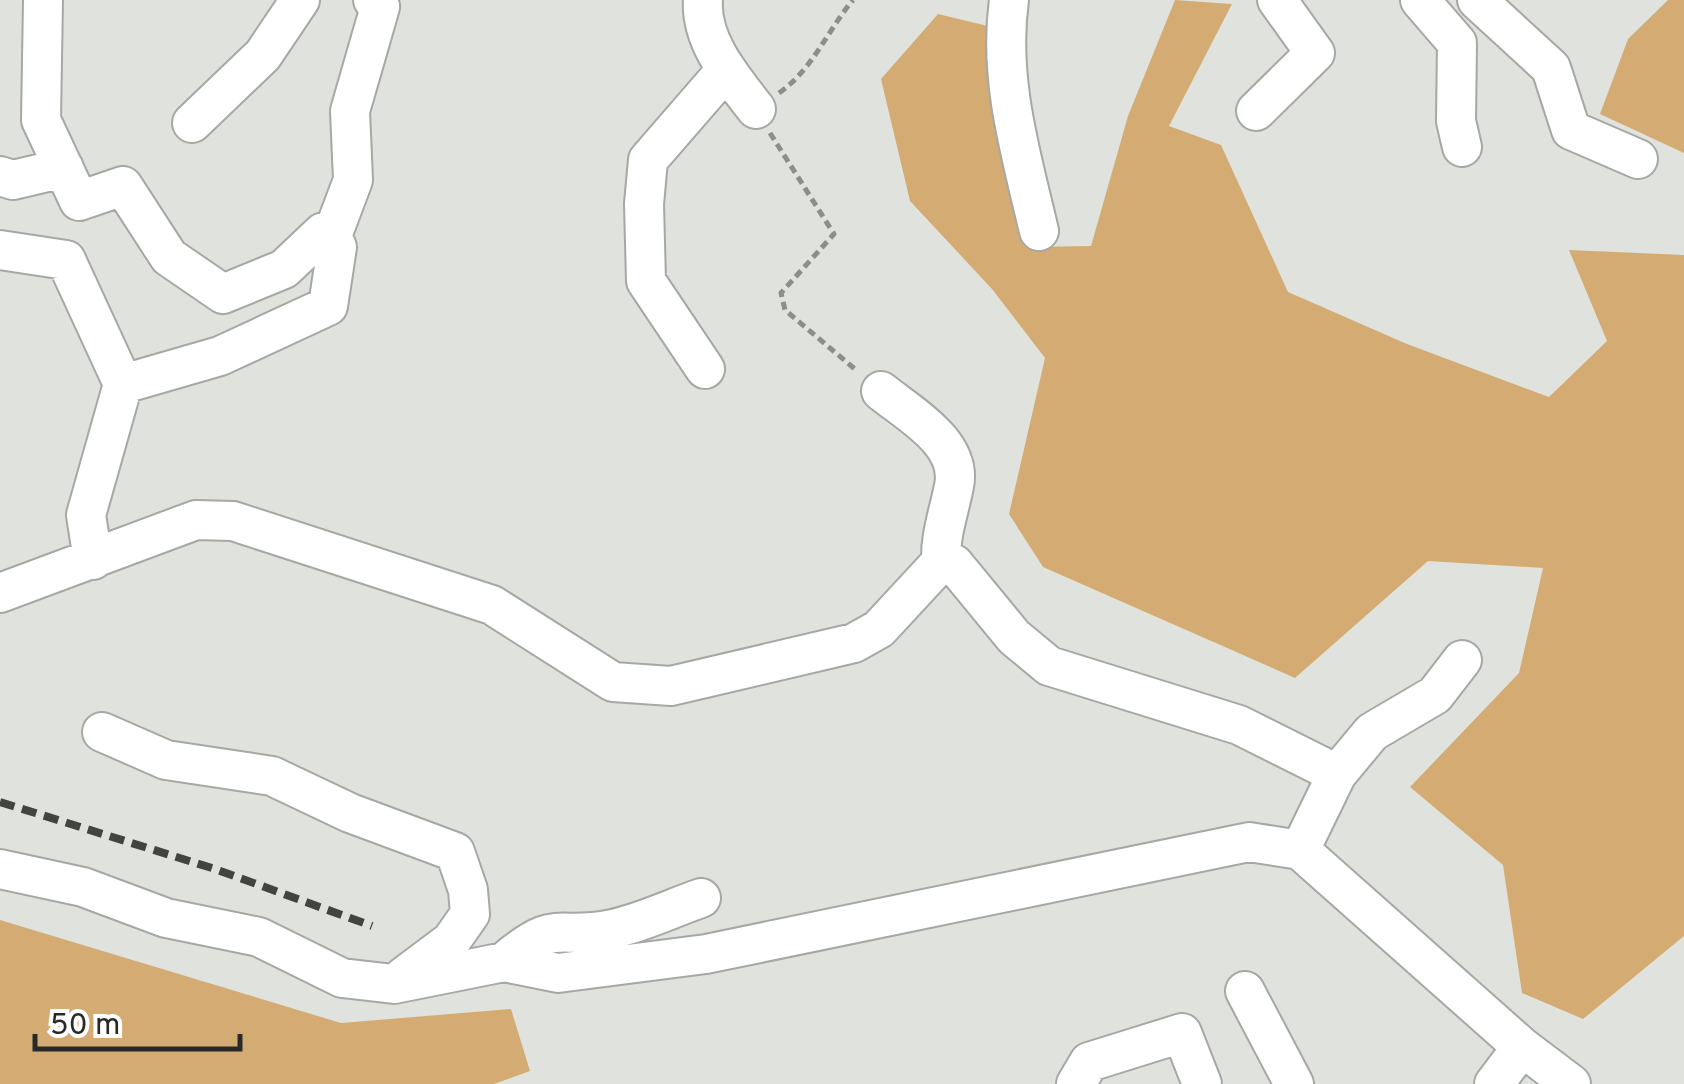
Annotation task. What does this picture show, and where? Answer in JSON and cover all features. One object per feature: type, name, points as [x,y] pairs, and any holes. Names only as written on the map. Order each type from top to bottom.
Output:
[{"type":"street","points":[[42,0],[41,120],[80,200],[123,186],[169,257],[223,294],[284,269],[322,232],[332,236],[337,247],[328,306],[220,356],[123,384]]},
{"type":"street","points":[[192,123],[262,55],[300,0]]},
{"type":"street","points":[[332,236],[352,180],[350,111],[380,7],[373,0]]},
{"type":"street","points":[[702,0],[702,14],[726,70],[756,109]]},
{"type":"street","points":[[1010,0],[1004,33],[1009,102],[1040,231]]},
{"type":"street","points":[[1256,111],[1315,52],[1277,0]]},
{"type":"street","points":[[1420,0],[1457,43],[1456,122],[1462,147]]},
{"type":"street","points":[[1476,0],[1551,68],[1570,130],[1638,159]]},
{"type":"street","points":[[705,368],[646,281],[644,204],[648,160],[726,70]]},
{"type":"street","points":[[0,176],[13,180],[64,168]]},
{"type":"street","points":[[0,250],[66,260],[123,384],[86,515],[93,560]]},
{"type":"street","points":[[0,592],[196,520],[234,521],[492,604],[613,682],[672,686],[854,643],[879,630],[941,562],[940,540],[956,480],[951,456],[933,433],[882,392]]},
{"type":"street","points":[[941,562],[954,564],[1014,636],[1049,666],[1238,726],[1337,774]]},
{"type":"street","points":[[1300,850],[1337,774],[1372,732],[1436,695],[1462,660]]},
{"type":"street","points":[[102,732],[166,760],[272,776],[350,814],[455,852],[468,890],[470,914],[451,941],[394,984]]},
{"type":"street","points":[[4,875],[84,887],[166,918],[259,937],[342,978],[394,984],[504,962],[558,973],[706,954],[1249,842],[1300,850],[1522,1047],[1571,1084]]},
{"type":"street","points":[[504,962],[534,936],[553,930],[613,929],[701,898]]},
{"type":"street","points":[[1245,991],[1294,1084]]},
{"type":"street","points":[[1076,1084],[1089,1062],[1182,1033],[1202,1084]]},
{"type":"street","points":[[1494,1084],[1522,1047]]},
{"type":"path","points":[[853,0],[794,82],[756,109],[834,234],[781,293],[785,310],[882,392]]},
{"type":"shaded area","points":[[1175,0],[1232,4],[1169,126],[1221,145],[1288,292],[1407,344],[1549,397],[1607,341],[1569,250],[1684,255],[1684,936],[1583,1019],[1522,993],[1503,865],[1410,787],[1519,673],[1543,568],[1428,561],[1295,678],[1043,567],[1009,514],[1045,358],[992,289],[910,201],[881,79],[938,14],[988,26],[1012,170],[1034,247],[1091,246],[1128,116]]},
{"type":"shaded area","points":[[1668,0],[1684,0],[1684,153],[1600,114],[1628,39]]},
{"type":"shaded area","points":[[0,920],[341,1023],[511,1009],[530,1071],[494,1084],[0,1084]]},
{"type":"railway","points":[[0,802],[215,869],[372,926]]}]
